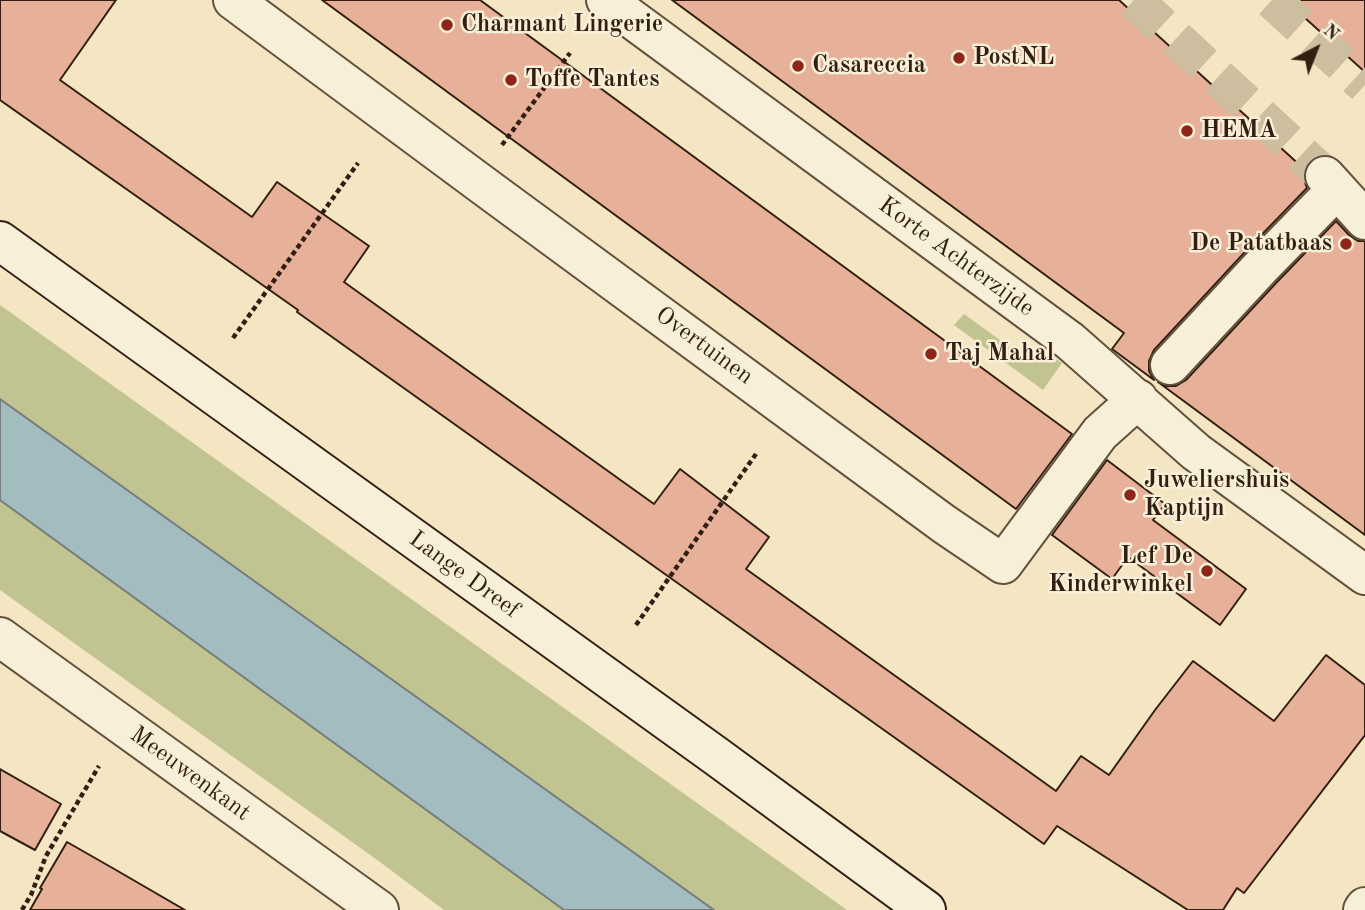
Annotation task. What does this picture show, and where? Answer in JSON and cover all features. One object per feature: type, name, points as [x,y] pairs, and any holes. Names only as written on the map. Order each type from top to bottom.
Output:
[{"type":"street","name":"Overtuinen","points":[[233,0],[944,524],[1003,564],[1100,433],[1138,399]]},
{"type":"street","name":"Korte Achterzijde","points":[[606,0],[1070,341],[1196,452],[1365,575]]},
{"type":"street","points":[[1170,365],[1259,268],[1331,182],[1365,220]]},
{"type":"street","name":"Lange Dreef","points":[[0,241],[926,910]]},
{"type":"street","name":"Meeuwenkant","points":[[0,637],[379,910]]},
{"type":"path","points":[[501,146],[570,53]]},
{"type":"path","points":[[233,338],[358,163]]},
{"type":"path","points":[[636,625],[756,454]]},
{"type":"path","points":[[22,910],[31,895],[46,856],[98,768]]},
{"type":"green space","points":[[0,305],[847,910],[714,910],[0,399]]},
{"type":"green space","points":[[964,314],[1026,359],[1053,357],[1062,363],[1043,390],[954,325]]},
{"type":"green space","points":[[0,500],[564,910],[444,910],[0,590]]},
{"type":"water","points":[[0,399],[714,910],[564,910],[0,500]]},
{"type":"building","points":[[0,0],[116,0],[60,80],[252,217],[277,182],[369,246],[344,282],[654,504],[680,469],[769,537],[746,569],[1056,791],[1081,756],[1109,775],[1193,661],[1274,721],[1326,655],[1365,685],[1365,735],[1244,893],[1237,888],[1223,910],[1188,910],[1057,826],[1044,844],[0,100]]},
{"type":"building","points":[[322,0],[480,0],[1072,434],[1016,509]]},
{"type":"building","points":[[672,0],[1119,0],[1304,169],[1307,188],[1154,350],[1149,361],[1149,371],[1154,380],[1112,349],[1124,333]]},
{"type":"building","points":[[1285,0],[1365,0],[1365,72]]},
{"type":"building","points":[[1336,221],[1349,235],[1358,241],[1365,241],[1365,535],[1158,382],[1166,386],[1176,386],[1186,380]]},
{"type":"building","points":[[1107,460],[1165,504],[1153,520],[1246,589],[1220,625],[1128,557],[1112,579],[1052,535]]},
{"type":"building","points":[[0,769],[61,804],[35,850],[0,831]]},
{"type":"building","points":[[67,842],[185,910],[30,910]]},
{"type":"tunnel","points":[[1134,0],[1325,176]]},
{"type":"tunnel","points":[[1272,0],[1365,85]]},
{"type":"place","name":"Charmant Lingerie","points":[[447,25]]},
{"type":"place","name":"PostNL","points":[[959,58]]},
{"type":"place","name":"Casareccia","points":[[798,66]]},
{"type":"place","name":"Toffe Tantes","points":[[511,80]]},
{"type":"place","name":"HEMA","points":[[1187,131]]},
{"type":"place","name":"De Patatbaas","points":[[1346,244]]},
{"type":"place","name":"Taj Mahal","points":[[931,354]]},
{"type":"place","name":"Juweliershuis Kaptijn","points":[[1130,495]]},
{"type":"place","name":"Lef De Kinderwinkel","points":[[1207,571]]}]
